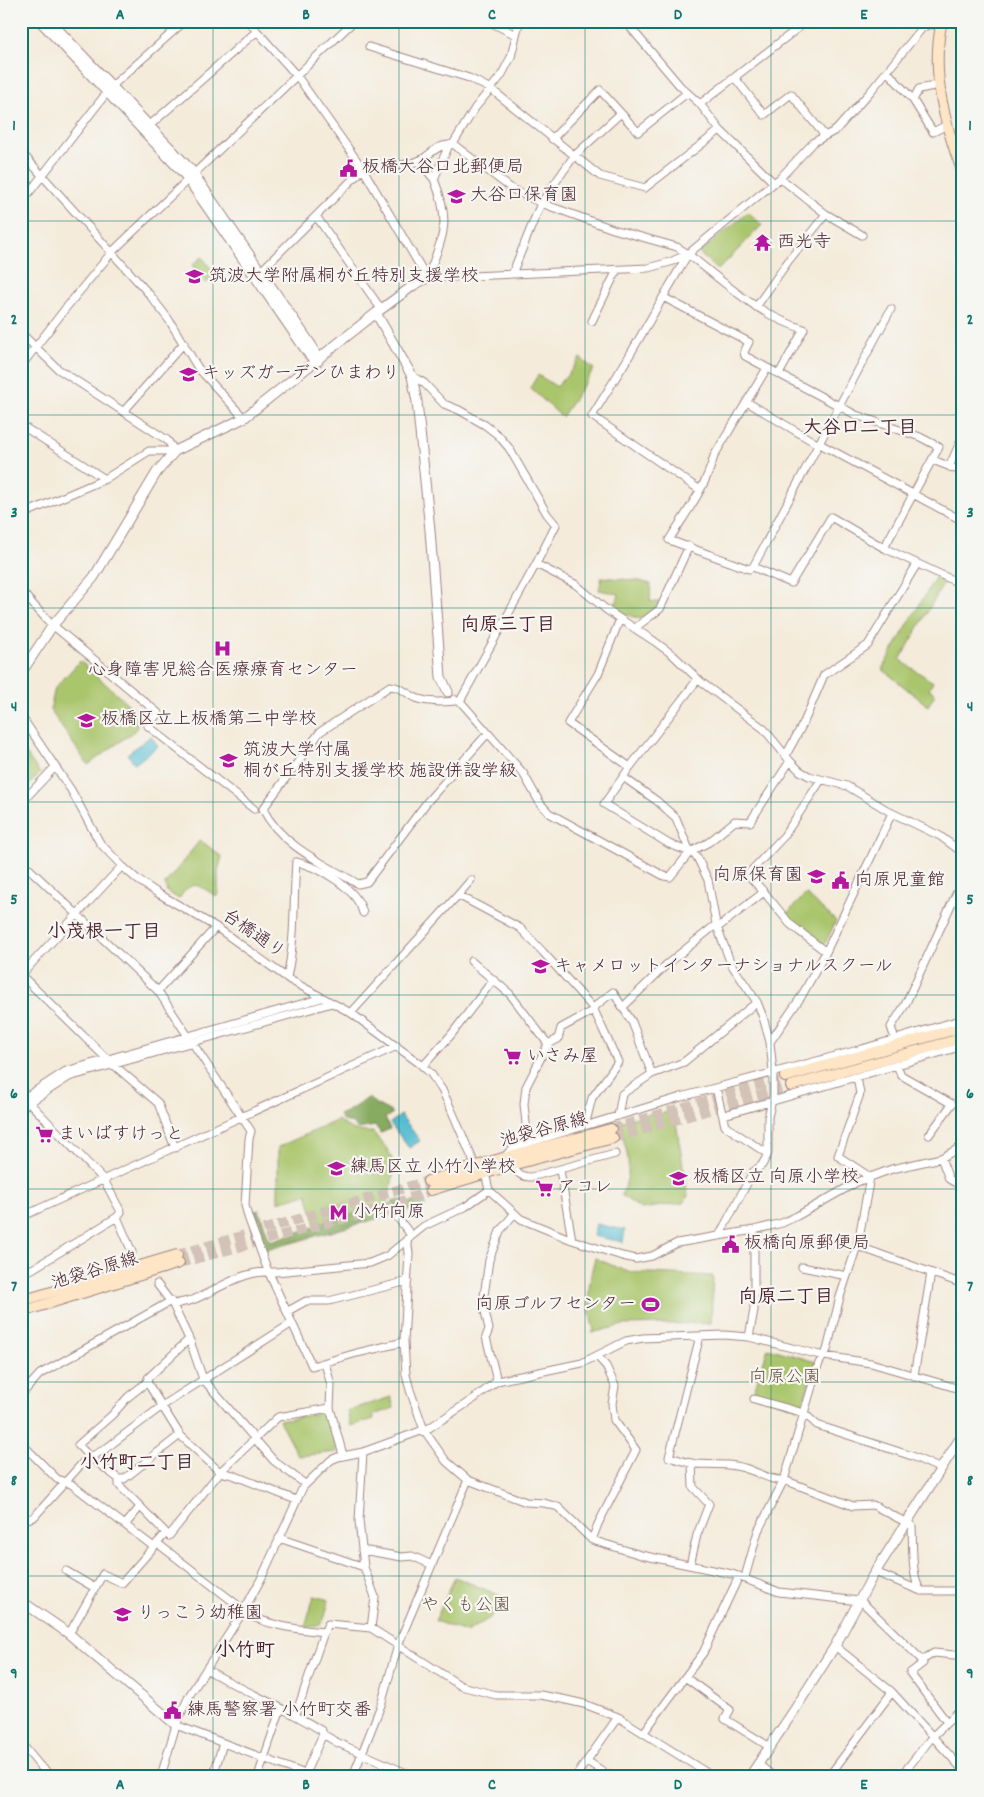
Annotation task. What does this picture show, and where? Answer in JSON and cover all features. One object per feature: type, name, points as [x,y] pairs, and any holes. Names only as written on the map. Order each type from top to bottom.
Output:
[{"type":"main road","points":[[941,24],[938,54],[941,102],[963,173]]},
{"type":"main road","points":[[963,1027],[788,1082],[963,1038]]},
{"type":"main road","name":"池袋谷原線","points":[[507,1161],[485,1173],[430,1186],[476,1167],[612,1134]]},
{"type":"main road","name":"池袋谷原線","points":[[21,1302],[178,1259],[21,1312]]},
{"type":"street","points":[[40,21],[149,126],[191,176],[258,274],[310,356],[318,361]]},
{"type":"street","points":[[50,21],[191,176]]},
{"type":"street","points":[[21,203],[110,89],[185,21]]},
{"type":"street","points":[[248,21],[297,76],[363,169],[427,278]]},
{"type":"street","points":[[21,366],[112,252],[354,21]]},
{"type":"street","points":[[488,21],[516,35]]},
{"type":"street","points":[[434,179],[451,144],[475,108],[502,76],[511,57],[520,21]]},
{"type":"street","points":[[625,21],[688,93],[700,104],[720,130],[777,181],[862,236]]},
{"type":"street","points":[[21,673],[53,625],[94,577],[157,472],[175,451],[244,418],[379,311],[414,285],[427,278],[648,268],[670,262],[688,254],[777,181],[814,142],[836,130],[846,121],[923,27],[931,24],[941,24]]},
{"type":"street","points":[[700,104],[802,25]]},
{"type":"street","points":[[149,126],[257,31]]},
{"type":"street","points":[[368,47],[469,78],[491,89],[600,176],[645,188],[720,130]]},
{"type":"street","points":[[887,72],[913,100],[933,132],[947,125]]},
{"type":"street","points":[[736,78],[764,115],[791,94],[825,136]]},
{"type":"street","points":[[913,100],[919,89],[939,84]]},
{"type":"street","points":[[552,139],[600,90],[638,132],[688,93]]},
{"type":"street","points":[[512,274],[541,203],[574,156],[621,113]]},
{"type":"street","points":[[258,274],[363,169],[419,161],[436,147],[451,144],[512,189],[541,203],[613,228],[677,247],[756,307],[787,325],[804,330],[779,374]]},
{"type":"street","points":[[21,152],[150,294],[184,343],[198,368],[244,418]]},
{"type":"street","points":[[419,161],[434,179],[444,211],[443,235],[427,278]]},
{"type":"street","points":[[756,307],[789,260],[826,214]]},
{"type":"street","points":[[316,216],[379,311],[412,376],[417,402],[430,530],[441,677],[448,692],[523,773],[540,803],[549,813],[664,876],[670,877],[690,852],[709,842],[735,821],[750,822],[788,758],[824,675],[868,645],[917,564]]},
{"type":"street","points":[[688,254],[592,416],[700,490]]},
{"type":"street","points":[[592,321],[617,270]]},
{"type":"street","points":[[663,297],[749,342],[744,352],[745,356],[767,368],[856,415],[920,437],[939,447],[884,548]]},
{"type":"street","points":[[753,567],[891,309]]},
{"type":"street","points":[[21,333],[58,369],[167,440],[175,451]]},
{"type":"street","points":[[124,411],[184,343]]},
{"type":"street","points":[[767,368],[714,456],[710,470],[700,490],[670,540],[749,569],[753,567],[791,583],[831,517],[884,548],[962,583]]},
{"type":"street","points":[[412,376],[424,383],[444,404],[486,425],[498,435],[509,448],[547,514],[556,525],[536,564],[457,701]]},
{"type":"street","points":[[747,402],[819,444],[963,520]]},
{"type":"street","points":[[21,426],[105,479]]},
{"type":"street","points":[[949,467],[963,436]]},
{"type":"street","points":[[21,515],[105,479],[149,451],[175,451]]},
{"type":"street","points":[[933,460],[963,472]]},
{"type":"street","points":[[635,628],[660,609],[689,546]]},
{"type":"street","points":[[536,564],[575,584],[608,611],[673,656],[698,679],[764,729],[800,771],[821,780],[847,786],[892,813],[940,836],[963,853]]},
{"type":"street","points":[[21,591],[53,625],[158,714],[148,726],[254,809]]},
{"type":"street","points":[[620,619],[598,674],[568,723],[630,767]]},
{"type":"street","points":[[698,679],[604,804],[669,844],[690,852],[697,857],[708,880],[717,926],[731,964],[757,1002],[764,1017],[770,1042],[773,1072],[768,1117],[768,1154],[762,1165],[753,1172],[719,1236]]},
{"type":"street","points":[[457,701],[439,703],[418,699],[396,686],[390,686],[320,732],[263,809],[266,816],[288,841],[358,884],[363,884],[441,784],[488,733]]},
{"type":"street","name":"台橋通り","points":[[21,716],[72,790],[100,843],[122,866],[138,880],[216,927],[286,977],[351,1013],[423,1066],[442,1090],[452,1109],[476,1167]]},
{"type":"street","points":[[21,803],[55,767]]},
{"type":"street","points":[[623,777],[652,797],[676,818],[690,852]]},
{"type":"street","points":[[821,780],[784,836],[748,873],[790,924],[826,952]]},
{"type":"street","points":[[770,1042],[801,997],[826,952],[892,813]]},
{"type":"street","points":[[21,861],[158,992],[252,1131],[246,1205],[248,1217],[268,1271],[312,1366],[404,1342]]},
{"type":"street","points":[[286,977],[294,936],[296,862],[321,870],[332,878],[360,903],[363,913]]},
{"type":"street","points":[[122,866],[21,975],[110,1062],[158,1103],[175,1148]]},
{"type":"street","points":[[895,1039],[891,1027],[905,1005],[963,879]]},
{"type":"street","points":[[351,1013],[472,880]]},
{"type":"street","points":[[623,1007],[666,965],[712,928],[721,925],[764,892]]},
{"type":"street","points":[[458,895],[520,928],[567,977],[593,1009],[618,1062],[592,1098],[585,1126]]},
{"type":"street","points":[[158,992],[216,927]]},
{"type":"street","points":[[471,961],[510,994],[548,1044]]},
{"type":"street","points":[[423,1066],[451,1035],[493,980]]},
{"type":"street","points":[[528,1142],[524,1104],[526,1087],[548,1044],[558,1039],[562,1028],[593,1009],[612,992],[632,1022],[652,1074]]},
{"type":"street","points":[[191,1040],[322,998]]},
{"type":"street","points":[[618,1116],[622,1094],[652,1074],[684,1062],[757,1002]]},
{"type":"street","points":[[21,1108],[24,1098],[69,1077],[110,1062],[332,1003]]},
{"type":"street","points":[[615,1154],[531,1177],[524,1177],[519,1174],[507,1161],[514,1147],[528,1142],[963,1019]]},
{"type":"street","points":[[23,1214],[243,1118],[397,1046]]},
{"type":"street","points":[[724,1115],[963,1046]]},
{"type":"street","points":[[897,1065],[901,1075],[952,1104],[929,1135]]},
{"type":"street","points":[[857,1076],[860,1094],[838,1156],[870,1177]]},
{"type":"street","points":[[716,1088],[726,1126],[768,1154]]},
{"type":"street","points":[[21,1259],[28,1270],[34,1268],[117,1217],[121,1212],[104,1180],[24,1098]]},
{"type":"street","points":[[485,1173],[489,1190],[521,1219],[572,1240],[636,1259],[652,1256],[677,1243],[754,1230],[782,1223],[798,1216],[846,1187],[892,1169],[941,1158],[963,1146]]},
{"type":"street","points":[[941,1158],[949,1179],[963,1187]]},
{"type":"street","points":[[560,1170],[572,1240]]},
{"type":"street","points":[[644,1732],[703,1653],[742,1577],[758,1531],[784,1480],[819,1362],[827,1350],[857,1246],[870,1177]]},
{"type":"street","points":[[21,1395],[40,1374],[172,1303],[193,1300],[232,1280],[261,1271],[370,1263],[387,1256],[424,1226],[465,1207],[489,1190]]},
{"type":"street","points":[[497,1381],[486,1337],[489,1329],[483,1303],[489,1260],[500,1230],[514,1214]]},
{"type":"street","points":[[397,1216],[409,1237],[404,1342],[406,1375],[424,1430],[446,1461],[468,1480],[526,1502],[544,1503],[558,1507],[592,1540],[641,1555],[742,1577],[778,1592],[859,1601],[922,1660]]},
{"type":"street","points":[[117,1217],[132,1252]]},
{"type":"street","points":[[749,1337],[754,1310],[754,1230]]},
{"type":"street","points":[[857,1246],[963,1284]]},
{"type":"street","points":[[802,1267],[847,1276]]},
{"type":"street","points":[[914,1376],[930,1273]]},
{"type":"street","points":[[288,1311],[306,1301],[329,1301],[408,1281]]},
{"type":"street","points":[[157,1284],[172,1303],[190,1341],[203,1380],[277,1464],[305,1484]]},
{"type":"street","points":[[21,1521],[34,1517],[86,1459],[104,1450],[162,1406],[292,1323]]},
{"type":"street","points":[[161,1776],[176,1724],[189,1696],[243,1611],[305,1484],[331,1460],[363,1452],[424,1430],[475,1398],[497,1381],[582,1363],[626,1341],[643,1338],[724,1335],[749,1337],[824,1356],[870,1363],[963,1390]]},
{"type":"street","points":[[700,1336],[669,1457],[692,1463],[738,1466],[752,1470],[763,1477],[784,1480],[852,1506],[873,1505],[907,1523],[912,1526],[916,1575],[918,1587],[921,1591]]},
{"type":"street","points":[[190,1341],[186,1342],[146,1382],[128,1397],[112,1415],[78,1444],[90,1457],[119,1480],[119,1485],[169,1536],[220,1472],[278,1417],[330,1408]]},
{"type":"street","points":[[592,1540],[598,1524],[636,1450],[614,1420],[612,1404],[615,1386],[606,1366],[597,1356]]},
{"type":"street","points":[[325,1363],[331,1385],[330,1408],[343,1456]]},
{"type":"street","points":[[146,1382],[180,1435],[220,1472],[296,1500]]},
{"type":"street","points":[[754,1399],[804,1413],[817,1425],[912,1456],[941,1469]]},
{"type":"street","points":[[750,1776],[835,1646],[875,1572],[941,1469],[959,1448],[963,1434]]},
{"type":"street","points":[[119,1480],[124,1479],[180,1435]]},
{"type":"street","points":[[21,1443],[57,1478],[71,1484],[243,1611],[258,1620],[286,1628],[324,1632]]},
{"type":"street","points":[[363,1452],[358,1521],[364,1567],[376,1597],[371,1628]]},
{"type":"street","points":[[690,1565],[709,1504],[693,1487],[692,1463]]},
{"type":"street","points":[[354,1776],[381,1705],[398,1645],[468,1480]]},
{"type":"street","points":[[126,1525],[140,1507]]},
{"type":"street","points":[[69,1634],[103,1574],[122,1583],[166,1533]]},
{"type":"street","points":[[279,1538],[364,1567]]},
{"type":"street","points":[[362,1550],[402,1557],[412,1556],[432,1565]]},
{"type":"street","points":[[66,1571],[95,1588]]},
{"type":"street","points":[[875,1572],[921,1591],[963,1591]]},
{"type":"street","points":[[21,1602],[69,1634],[176,1724],[305,1774],[323,1734]]},
{"type":"street","points":[[296,1714],[328,1624],[371,1628],[461,1686],[496,1694],[540,1695],[584,1704],[618,1717],[712,1776]]},
{"type":"street","points":[[835,1646],[892,1692],[963,1770]]},
{"type":"street","points":[[946,1722],[910,1673],[923,1663],[922,1660],[934,1653],[954,1655],[963,1652]]},
{"type":"street","points":[[206,1669],[224,1680],[296,1714],[336,1742],[413,1776]]},
{"type":"street","points":[[685,1677],[730,1710],[726,1718],[770,1747]]},
{"type":"street","points":[[829,1776],[892,1692]]},
{"type":"street","points":[[901,1776],[932,1737],[963,1706]]},
{"type":"street","points":[[258,1776],[281,1708]]},
{"type":"street","points":[[576,1776],[618,1717]]},
{"type":"street","points":[[21,1743],[40,1766],[52,1776]]},
{"type":"street","points":[[212,1776],[223,1743]]},
{"type":"street","points":[[587,1761],[610,1776]]},
{"type":"street","points":[[758,1764],[773,1776]]},
{"type":"green space","points":[[748,212],[762,225],[718,270],[699,253]]},
{"type":"green space","points":[[202,257],[216,275],[206,283],[192,265]]},
{"type":"green space","points":[[580,358],[594,369],[562,417],[530,388],[538,375],[557,387]]},
{"type":"green space","points":[[936,576],[945,581],[900,660],[933,682],[929,689],[935,694],[928,706],[882,669]]},
{"type":"green space","points":[[602,577],[651,584],[650,601],[659,602],[656,608],[641,619],[612,608],[613,603],[617,602],[619,594],[599,590]]},
{"type":"green space","points":[[80,661],[138,713],[137,729],[88,765],[50,710],[55,688]]},
{"type":"green space","points":[[21,747],[40,773],[21,794]]},
{"type":"green space","points":[[200,840],[222,857],[218,871],[218,895],[216,896],[200,887],[192,886],[179,899],[167,892],[165,884]]},
{"type":"green space","points":[[806,894],[836,921],[825,944],[822,945],[792,922],[786,914]]},
{"type":"green space","points":[[368,1098],[393,1113],[385,1118],[390,1129],[381,1133],[375,1126],[358,1129],[351,1123],[343,1121],[339,1115]]},
{"type":"green space","points":[[674,1110],[688,1196],[683,1203],[641,1209],[621,1195],[628,1177],[628,1158],[618,1122],[655,1112],[656,1115]]},
{"type":"green space","points":[[338,1120],[354,1130],[373,1132],[384,1145],[392,1160],[391,1186],[386,1205],[316,1224],[307,1194],[278,1202],[278,1147]]},
{"type":"green space","points":[[424,1198],[426,1206],[397,1213],[392,1202],[401,1200],[403,1205]]},
{"type":"green space","points":[[386,1205],[390,1215],[263,1251],[251,1212],[259,1210],[270,1241]]},
{"type":"green space","name":"向原ゴルフセンター","points":[[595,1258],[628,1272],[713,1276],[711,1323],[623,1325],[592,1333],[594,1330],[591,1321],[589,1294]]},
{"type":"green space","name":"向原公園","points":[[768,1348],[816,1362],[801,1409],[753,1394]]},
{"type":"green space","points":[[391,1397],[394,1408],[373,1415],[374,1419],[351,1426],[347,1411]]},
{"type":"green space","points":[[327,1412],[337,1452],[298,1456],[279,1420]]},
{"type":"green space","name":"やくも公園","points":[[455,1577],[508,1599],[490,1618],[466,1632],[435,1621]]},
{"type":"green space","points":[[314,1596],[329,1600],[325,1616],[317,1626],[305,1627]]},
{"type":"water","points":[[151,736],[158,746],[135,764],[127,754]]},
{"type":"water","points":[[401,1115],[420,1141],[409,1148],[390,1123]]},
{"type":"water","points":[[596,1224],[625,1230],[623,1242],[593,1236]]},
{"type":"tunnel","points":[[611,1129],[785,1077]]},
{"type":"tunnel","points":[[613,1138],[791,1086]]},
{"type":"tunnel","points":[[177,1255],[428,1181]]},
{"type":"tunnel","points":[[179,1263],[390,1206],[431,1190]]},
{"type":"place","name":"板橋大谷口北郵便局","points":[[348,168]]},
{"type":"place","name":"大谷口保育園","points":[[456,196]]},
{"type":"place","name":"西光寺","points":[[763,243]]},
{"type":"place","name":"筑波大学附属桐が丘特別支援学校","points":[[195,277]]},
{"type":"place","name":"キッズガーデンひまわり","points":[[188,374]]},
{"type":"place","name":"心身障害児総合医療療育センター","points":[[223,648]]},
{"type":"place","name":"板橋区立上板橋第二中学校","points":[[87,720]]},
{"type":"place","name":"筑波大学付属 桐が丘特別支援学校 施設併設学級","points":[[229,761]]},
{"type":"place","name":"向原保育園","points":[[817,876]]},
{"type":"place","name":"向原児童館","points":[[841,881]]},
{"type":"place","name":"キャメロットインターナショナルスクール","points":[[540,967]]},
{"type":"place","name":"いさみ屋","points":[[513,1057]]},
{"type":"place","name":"まいばすけっと","points":[[44,1135]]},
{"type":"place","name":"練馬区立 小竹小学校","points":[[336,1168]]},
{"type":"place","name":"板橋区立 向原小学校","points":[[679,1178]]},
{"type":"place","name":"アコレ","points":[[544,1188]]},
{"type":"place","name":"小竹向原","points":[[339,1213]]},
{"type":"place","name":"板橋向原郵便局","points":[[730,1244]]},
{"type":"place","name":"向原ゴルフセンター","points":[[650,1305]]},
{"type":"place","name":"りっこう幼稚園","points":[[123,1614]]},
{"type":"place","name":"練馬警察署 小竹町交番","points":[[173,1711]]},
{"type":"district","name":"大谷口二丁目","points":[[860,429]]},
{"type":"district","name":"向原三丁目","points":[[508,626]]},
{"type":"district","name":"小茂根一丁目","points":[[104,933]]},
{"type":"district","name":"向原二丁目","points":[[786,1298]]},
{"type":"district","name":"小竹町二丁目","points":[[137,1464]]},
{"type":"district","name":"小竹町","points":[[245,1652]]}]
